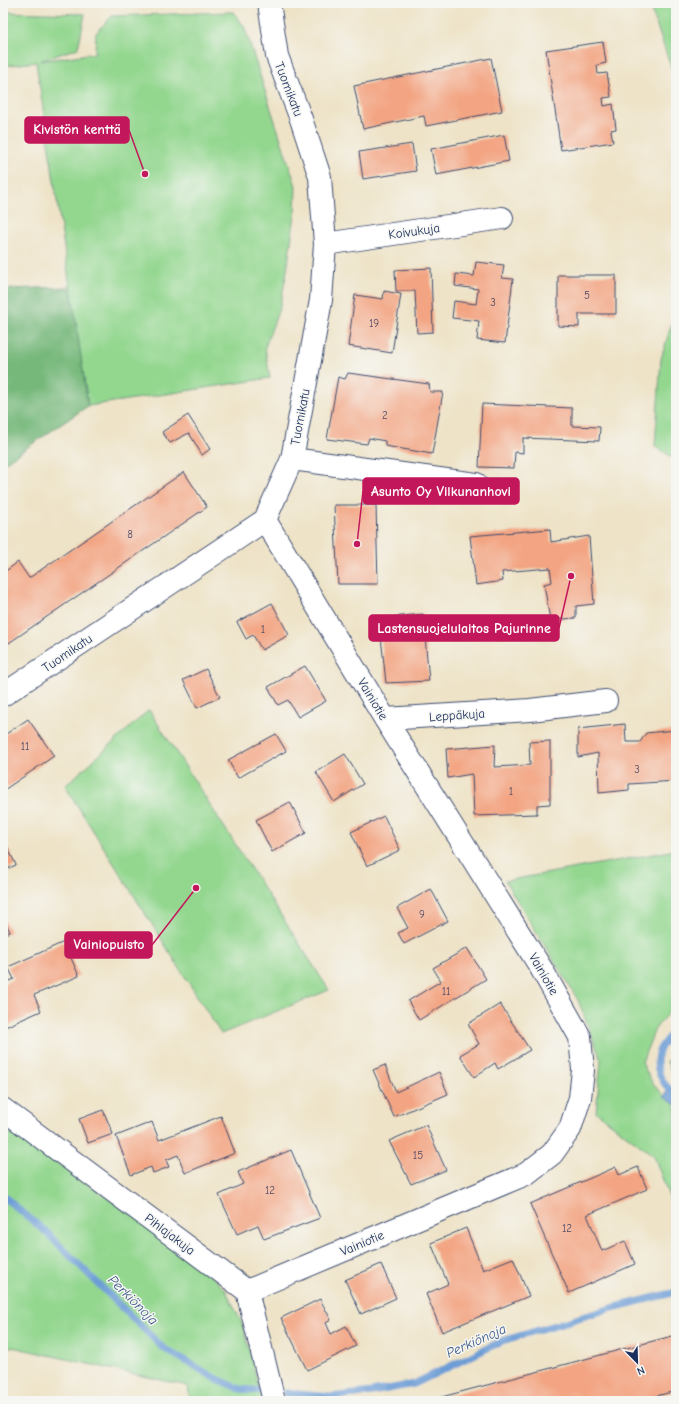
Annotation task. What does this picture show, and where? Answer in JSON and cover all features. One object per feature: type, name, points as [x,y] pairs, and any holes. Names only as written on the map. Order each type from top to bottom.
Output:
[{"type":"street","name":"Tuomikatu","points":[[3,695],[266,520],[292,459],[321,300],[325,244],[320,177],[301,119],[277,56],[269,3]]},
{"type":"street","name":"Koivukuja","points":[[325,244],[502,218]]},
{"type":"street","points":[[292,459],[476,484]]},
{"type":"street","name":"Vainiotie","points":[[247,1291],[526,1174],[552,1154],[570,1129],[580,1098],[583,1070],[580,1037],[542,968],[385,719],[266,520]]},
{"type":"street","name":"Leppäkuja","points":[[385,719],[530,710],[606,701]]},
{"type":"street","name":"Pihlajakuja","points":[[3,1110],[247,1291]]},
{"type":"street","points":[[247,1291],[274,1401]]},
{"type":"green space","points":[[649,3],[676,3],[676,82]]},
{"type":"green space","points":[[3,12],[85,14],[78,48],[40,61],[95,53],[96,33],[112,16],[233,12],[244,26],[296,186],[295,215],[286,276],[280,306],[265,347],[270,378],[88,406],[36,62],[3,66]]},
{"type":"green space","points":[[71,287],[88,406],[3,464],[3,289]]},
{"type":"green space","points":[[676,309],[676,460],[655,446],[661,359]]},
{"type":"green space","points":[[149,710],[329,990],[221,1034],[65,786]]},
{"type":"green space","points":[[676,850],[676,1003],[655,1029],[642,1062],[648,1075],[656,1086],[676,1105],[676,1215],[654,1156],[596,1112],[601,1060],[578,1000],[505,881]]},
{"type":"green space","points":[[676,1046],[676,1083],[667,1062]]},
{"type":"green space","points":[[3,1130],[26,1141],[185,1252],[225,1289],[243,1325],[262,1401],[190,1401],[188,1386],[3,1345]]},
{"type":"water","points":[[668,1090],[676,1090],[676,1105],[664,1097]]},
{"type":"building","points":[[603,42],[606,63],[597,65],[598,74],[607,73],[611,97],[603,98],[604,106],[613,104],[616,129],[611,130],[613,142],[561,150],[546,50]]},
{"type":"building","points":[[491,58],[502,111],[426,126],[424,116],[363,129],[354,86]]},
{"type":"building","points":[[504,135],[509,161],[436,175],[431,149]]},
{"type":"building","points":[[412,144],[416,171],[363,179],[359,152]]},
{"type":"building","points":[[476,262],[504,265],[502,278],[513,279],[505,343],[477,340],[479,321],[452,318],[454,301],[476,304],[478,289],[455,286],[456,274],[474,276]]},
{"type":"building","points":[[431,268],[433,332],[417,333],[415,291],[396,291],[395,270]]},
{"type":"building","points":[[558,275],[616,275],[616,314],[579,314],[579,327],[558,326]]},
{"type":"building","points":[[384,291],[401,294],[392,353],[348,346],[355,295],[383,299]]},
{"type":"building","points":[[348,373],[429,384],[430,392],[443,392],[432,454],[385,446],[385,441],[369,438],[367,444],[327,439],[338,377],[345,379]]},
{"type":"building","points":[[482,404],[572,408],[572,426],[600,427],[599,441],[523,438],[523,453],[515,452],[514,468],[479,467]]},
{"type":"building","points":[[188,415],[210,449],[202,455],[189,433],[170,443],[162,432]]},
{"type":"building","points":[[184,472],[207,507],[3,647],[3,573],[18,562],[29,578]]},
{"type":"building","points":[[334,505],[376,505],[378,584],[338,584]]},
{"type":"building","points":[[550,529],[551,542],[589,536],[594,604],[576,606],[576,618],[550,620],[544,584],[552,582],[550,568],[502,572],[503,581],[476,585],[470,536]]},
{"type":"building","points":[[272,603],[289,635],[262,650],[253,635],[246,639],[237,622]]},
{"type":"building","points":[[423,614],[429,681],[386,683],[379,618]]},
{"type":"building","points":[[305,666],[326,701],[298,717],[288,700],[278,705],[268,687]]},
{"type":"building","points":[[206,669],[220,697],[197,708],[183,680]]},
{"type":"building","points":[[28,719],[54,756],[4,790],[3,736]]},
{"type":"building","points":[[625,724],[626,742],[640,742],[646,733],[676,730],[676,781],[629,784],[629,790],[599,793],[598,753],[578,757],[578,729]]},
{"type":"building","points":[[276,734],[286,751],[238,778],[228,760]]},
{"type":"building","points":[[550,741],[550,804],[537,805],[537,814],[474,816],[472,774],[448,778],[446,749],[495,745],[494,767],[530,765],[529,742]]},
{"type":"building","points":[[345,754],[363,784],[334,802],[316,772]]},
{"type":"building","points":[[290,802],[306,833],[272,852],[256,820]]},
{"type":"building","points":[[384,816],[400,850],[367,866],[351,832]]},
{"type":"building","points":[[6,844],[16,865],[3,871],[3,845]]},
{"type":"building","points":[[431,889],[448,921],[404,944],[398,933],[408,928],[397,908]]},
{"type":"building","points":[[3,916],[10,932],[3,935]]},
{"type":"building","points":[[64,942],[79,976],[34,995],[41,1011],[3,1028],[3,984],[14,979],[8,967]]},
{"type":"building","points":[[467,948],[486,979],[419,1020],[408,1001],[441,981],[433,968]]},
{"type":"building","points":[[500,1004],[530,1050],[498,1069],[495,1063],[474,1077],[460,1055],[479,1044],[468,1024]]},
{"type":"building","points":[[385,1065],[396,1092],[439,1072],[448,1094],[394,1117],[373,1070]]},
{"type":"building","points":[[103,1110],[113,1134],[88,1143],[79,1119]]},
{"type":"building","points":[[221,1116],[235,1153],[185,1173],[178,1155],[166,1160],[169,1167],[153,1173],[151,1167],[131,1175],[116,1136],[152,1122],[159,1140]]},
{"type":"building","points":[[426,1125],[446,1170],[411,1184],[389,1141]]},
{"type":"building","points":[[291,1150],[320,1218],[264,1239],[258,1225],[237,1234],[219,1195],[243,1184],[238,1172]]},
{"type":"building","points":[[616,1167],[619,1175],[638,1167],[647,1189],[587,1215],[602,1251],[625,1241],[635,1264],[569,1293],[530,1204]]},
{"type":"building","points":[[466,1228],[483,1270],[513,1258],[529,1296],[442,1332],[426,1294],[448,1284],[431,1243]]},
{"type":"building","points":[[381,1264],[396,1298],[361,1314],[345,1280]]},
{"type":"building","points":[[320,1299],[331,1320],[326,1323],[331,1334],[346,1326],[356,1346],[307,1370],[281,1318]]},
{"type":"building","points":[[676,1335],[676,1391],[636,1401],[434,1401],[434,1399]]},
{"type":"waterway","points":[[676,1029],[664,1042],[657,1057],[660,1076],[671,1091],[676,1094]]},
{"type":"waterway","name":"Perkiönoja","points":[[3,1195],[45,1231],[163,1348],[215,1378],[240,1389],[263,1391]]},
{"type":"waterway","name":"Perkiönoja","points":[[286,1393],[330,1397],[372,1392],[414,1384],[502,1341],[612,1308],[676,1292]]},
{"type":"place","name":"Kivistön kenttä","points":[[145,174]]},
{"type":"place","name":"Asunto Oy Vilkunanhovi","points":[[357,544]]},
{"type":"place","name":"Lastensuojelulaitos Pajurinne","points":[[571,576]]},
{"type":"place","name":"Vainiopuisto","points":[[196,888]]}]
